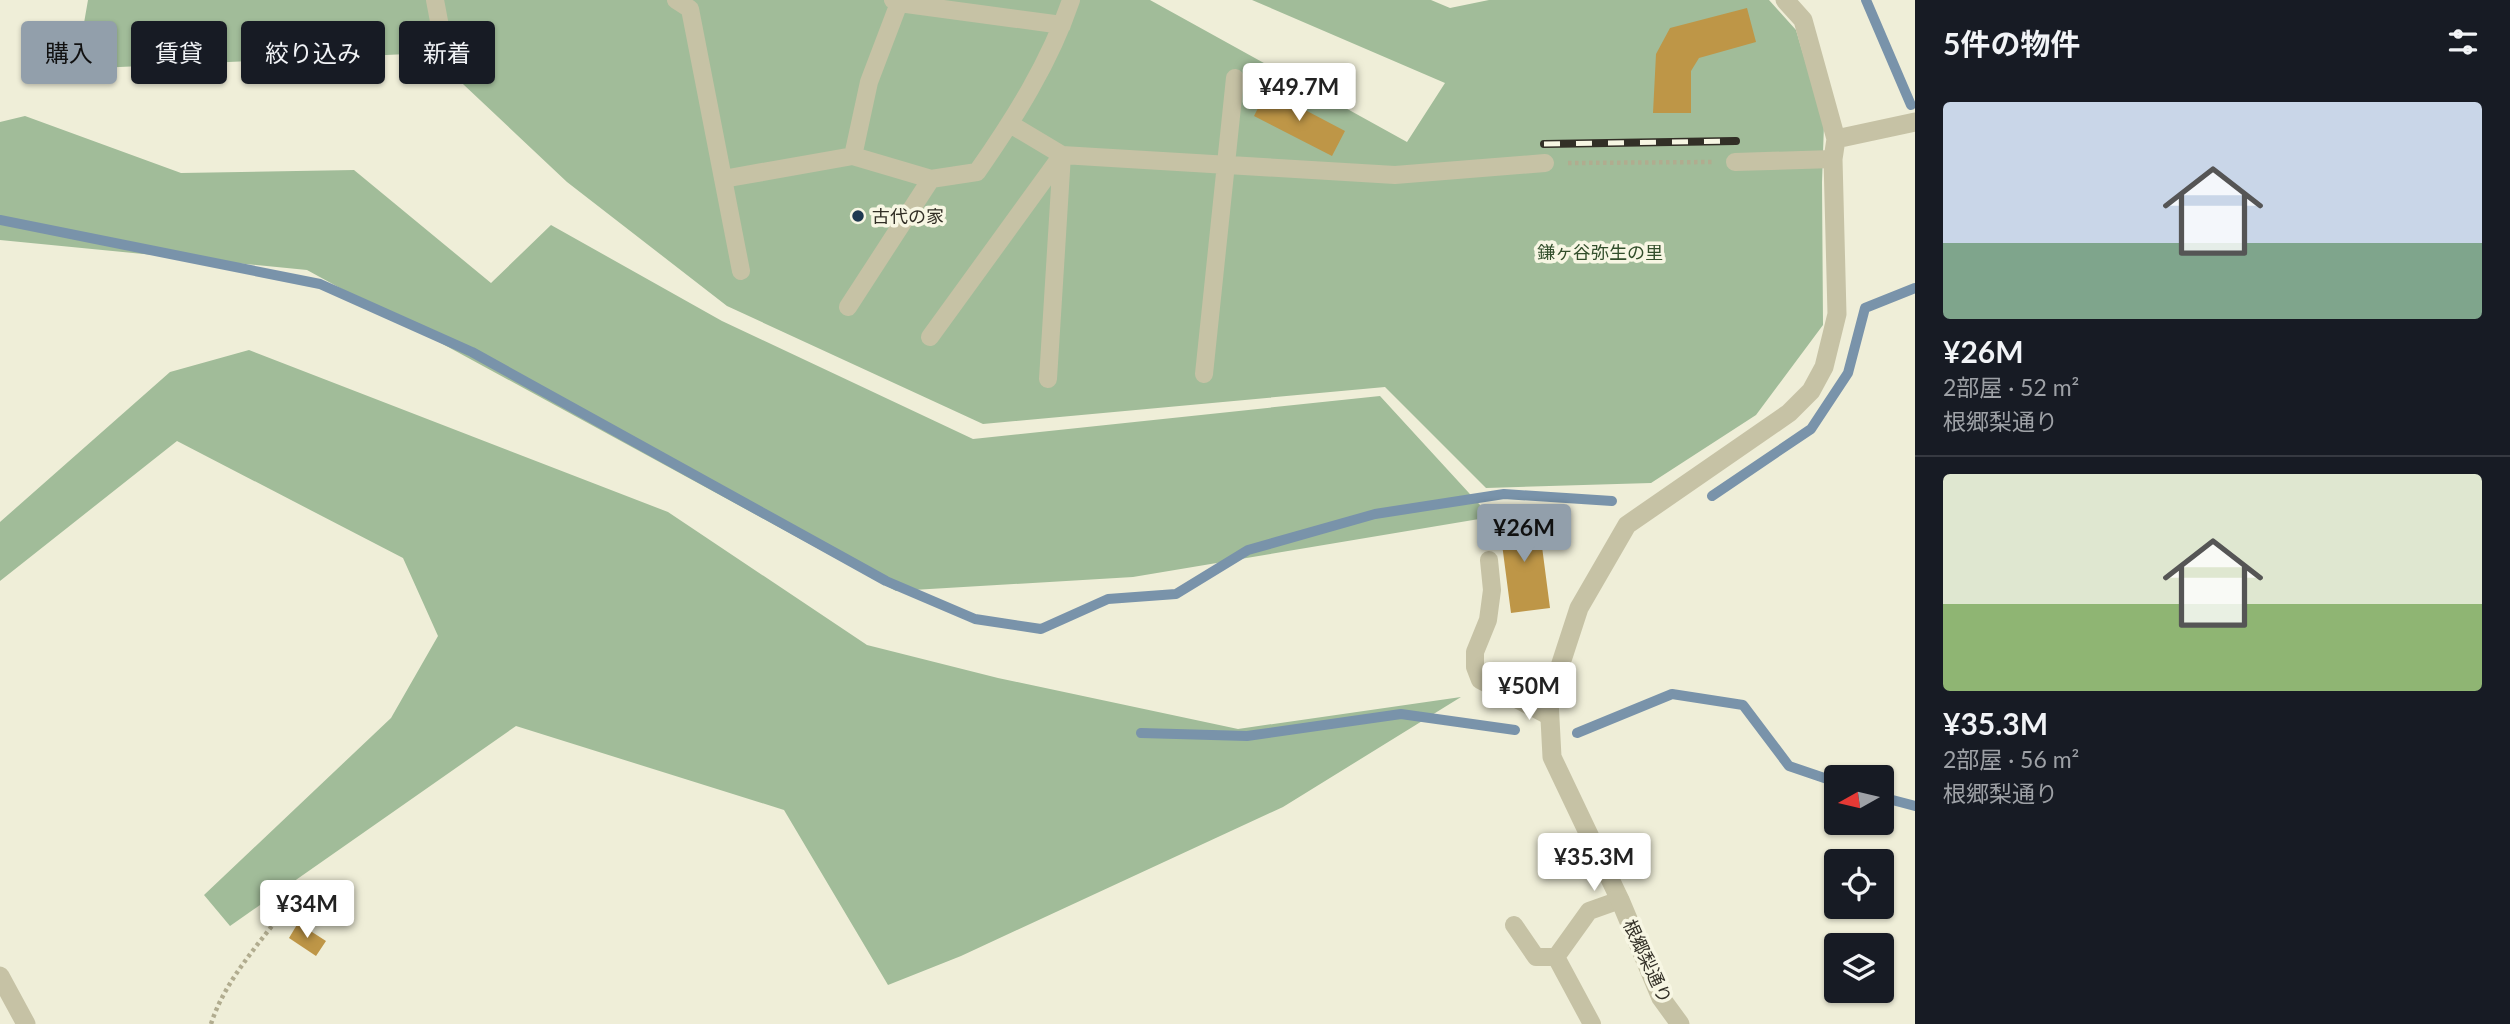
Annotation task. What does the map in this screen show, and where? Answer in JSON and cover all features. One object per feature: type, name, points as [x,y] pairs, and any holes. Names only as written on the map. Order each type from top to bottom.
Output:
[{"type":"street","name":"根郷梨通り","points":[[1681,1024],[1661,998],[1620,900],[1552,757],[1549,708],[1578,608],[1627,524],[1789,413],[1811,391],[1824,367],[1837,314],[1834,149],[1803,20],[1785,0]]},
{"type":"street","points":[[1834,149],[1911,123]]},
{"type":"street","points":[[0,976],[26,1024]]},
{"type":"lane","points":[[435,0],[439,21]]},
{"type":"lane","points":[[676,0],[690,9],[741,271]]},
{"type":"lane","points":[[723,179],[853,156],[931,179],[977,172],[1010,124],[1062,25],[1071,0]]},
{"type":"lane","points":[[853,156],[869,82],[896,1],[1062,25]]},
{"type":"lane","points":[[1204,374],[1235,78]]},
{"type":"lane","points":[[1010,124],[1062,155],[1395,175],[1545,163]]},
{"type":"lane","points":[[1735,162],[1834,149]]},
{"type":"lane","points":[[930,337],[1062,155]]},
{"type":"lane","points":[[1048,379],[1062,155]]},
{"type":"lane","points":[[848,307],[931,179]]},
{"type":"lane","points":[[1489,560],[1492,590],[1488,620],[1475,652],[1475,667],[1480,680],[1549,708]]},
{"type":"lane","points":[[1556,957],[1589,911],[1620,900]]},
{"type":"lane","points":[[1514,925],[1536,957],[1556,957]]},
{"type":"lane","points":[[1556,957],[1591,1024]]},
{"type":"path","points":[[1545,163],[1735,162]]},
{"type":"path","points":[[212,1024],[217,1007],[275,922]]},
{"type":"green space","name":"鎌ヶ谷弥生の里","points":[[88,0],[1150,0],[1407,142],[1445,83],[1252,0],[1431,0],[1450,8],[1489,0],[1769,0],[1796,30],[1824,124],[1823,325],[1756,415],[1651,483],[1486,488],[1385,387],[983,424],[727,306],[567,182],[463,84],[495,84],[495,21],[399,21],[399,54],[385,55],[385,21],[241,21],[241,62],[227,62],[227,21],[131,21],[131,67],[117,67],[117,21],[84,21]]},
{"type":"green space","points":[[25,116],[181,173],[354,170],[491,283],[551,225],[722,321],[973,439],[1380,396],[1491,517],[1133,577],[896,591],[307,270],[0,240],[0,122]]},
{"type":"green space","points":[[249,350],[668,512],[867,645],[998,678],[1238,729],[1461,697],[1283,807],[961,956],[888,985],[784,810],[516,726],[230,926],[204,895],[391,718],[438,636],[403,558],[177,441],[0,581],[0,522],[170,372]]},
{"type":"building","points":[[1747,8],[1756,42],[1699,58],[1691,71],[1691,113],[1653,113],[1656,54],[1670,28]]},
{"type":"building","points":[[1267,90],[1345,131],[1332,156],[1254,116]]},
{"type":"building","points":[[1538,516],[1550,608],[1511,613],[1499,521]]},
{"type":"building","points":[[298,923],[326,941],[316,956],[289,938]]},
{"type":"waterway","points":[[1866,0],[1911,105]]},
{"type":"waterway","points":[[0,220],[320,284],[472,352],[886,581],[975,619],[1041,629],[1108,599],[1176,594],[1248,550],[1375,514],[1504,494],[1612,501]]},
{"type":"waterway","points":[[1712,496],[1811,429],[1848,373],[1865,308],[1915,288]]},
{"type":"waterway","points":[[1577,733],[1672,694],[1743,705],[1789,766],[1824,778]]},
{"type":"waterway","points":[[1141,733],[1247,736],[1401,714],[1515,730]]},
{"type":"waterway","points":[[1894,800],[1915,806]]},
{"type":"railway","points":[[1544,144],[1736,141]]},
{"type":"place","name":"古代の家","points":[[858,216]]}]
